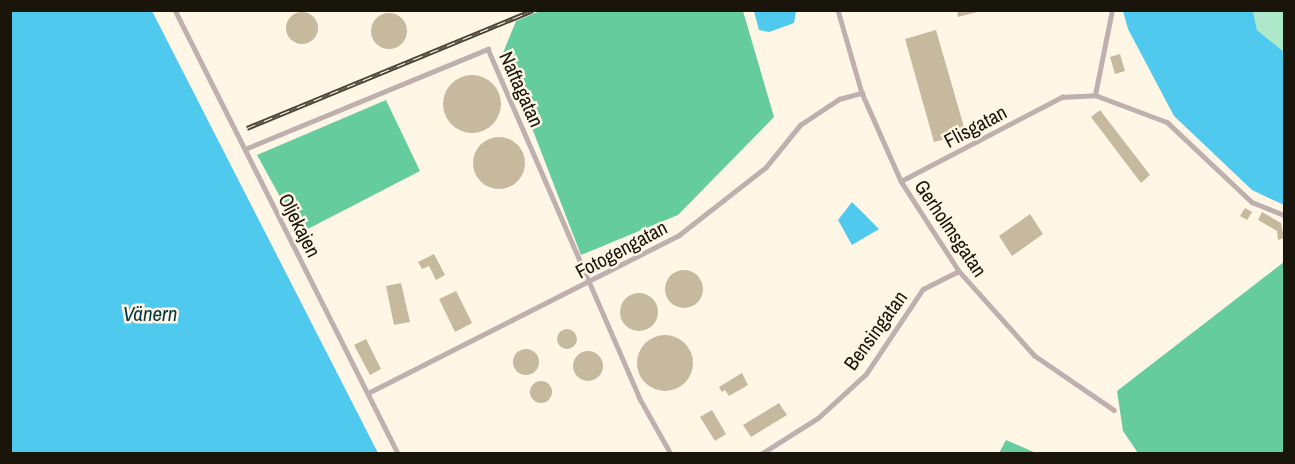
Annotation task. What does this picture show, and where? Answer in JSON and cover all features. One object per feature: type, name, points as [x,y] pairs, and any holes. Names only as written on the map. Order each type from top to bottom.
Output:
[{"type":"lane","name":"Oljekajen","points":[[175,10],[398,453]]},
{"type":"lane","name":"Gerholmsgatan","points":[[838,10],[862,93],[901,181],[959,271],[1034,355],[1114,410]]},
{"type":"lane","points":[[1112,10],[1095,95],[1167,122],[1252,202],[1284,215]]},
{"type":"lane","name":"Naftagatan","points":[[245,149],[488,49],[590,283]]},
{"type":"lane","name":"Fotogengatan","points":[[368,393],[590,283],[679,235],[766,167],[800,125],[839,99],[862,93]]},
{"type":"lane","name":"Flisgatan","points":[[901,181],[1062,97],[1095,95]]},
{"type":"lane","name":"Bensingatan","points":[[761,453],[818,418],[866,374],[923,289],[959,271]]},
{"type":"lane","points":[[590,283],[639,397],[671,453]]},
{"type":"green space","points":[[540,11],[743,11],[774,117],[678,215],[581,255],[503,53],[516,21]]},
{"type":"green space","points":[[1253,11],[1284,11],[1284,52],[1257,30]]},
{"type":"green space","points":[[386,100],[420,171],[300,233],[257,155]]},
{"type":"green space","points":[[1284,262],[1284,453],[1138,453],[1123,431],[1117,391]]},
{"type":"green space","points":[[1006,440],[1036,453],[999,453]]},
{"type":"water","name":"Vänern","points":[[10,11],[152,11],[378,453],[11,453]]},
{"type":"water","points":[[754,11],[796,11],[794,23],[769,32],[759,30]]},
{"type":"water","points":[[1123,11],[1253,11],[1257,30],[1284,52],[1284,205],[1252,190],[1174,116],[1128,29]]},
{"type":"water","points":[[852,202],[879,229],[852,245],[838,220]]},
{"type":"building","points":[[957,10],[981,10],[981,11],[958,17]]},
{"type":"building","points":[[302,12],[314,16],[318,28],[314,40],[302,44],[290,40],[286,28],[290,16]]},
{"type":"building","points":[[389,13],[402,18],[407,31],[402,44],[389,49],[376,44],[371,31],[376,18]]},
{"type":"building","points":[[936,30],[966,134],[934,142],[905,39]]},
{"type":"building","points":[[1120,54],[1125,71],[1115,74],[1110,57]]},
{"type":"building","points":[[472,75],[488,80],[496,88],[501,104],[496,120],[488,128],[472,133],[456,128],[448,120],[443,104],[448,88],[456,80]]},
{"type":"building","points":[[1100,110],[1150,175],[1141,183],[1091,117]]},
{"type":"building","points":[[499,137],[509,139],[517,145],[523,153],[525,163],[523,173],[517,181],[509,187],[499,189],[489,187],[481,181],[475,173],[473,163],[475,153],[481,145],[489,139]]},
{"type":"building","points":[[1245,208],[1252,212],[1247,220],[1240,216]]},
{"type":"building","points":[[1262,212],[1281,223],[1284,238],[1278,240],[1277,231],[1258,220]]},
{"type":"building","points":[[1030,214],[1043,234],[1012,256],[999,236]]},
{"type":"building","points":[[434,254],[445,275],[436,280],[429,266],[422,269],[418,262]]},
{"type":"building","points":[[684,270],[691,271],[697,276],[702,282],[702,296],[697,302],[691,307],[684,308],[677,307],[671,302],[666,296],[665,289],[666,282],[671,276],[677,271]]},
{"type":"building","points":[[401,283],[410,322],[394,325],[386,286]]},
{"type":"building","points":[[456,291],[472,323],[455,332],[439,299]]},
{"type":"building","points":[[639,293],[653,298],[658,312],[653,326],[639,331],[625,326],[620,312],[625,298]]},
{"type":"building","points":[[567,329],[574,332],[577,339],[574,346],[567,349],[560,346],[557,339],[560,332]]},
{"type":"building","points":[[665,335],[676,337],[685,343],[691,352],[693,363],[691,374],[685,383],[676,389],[665,391],[654,389],[645,383],[639,374],[637,363],[639,352],[645,343],[654,337]]},
{"type":"building","points":[[366,339],[381,369],[370,375],[354,345]]},
{"type":"building","points":[[526,349],[535,353],[539,362],[535,371],[526,375],[517,371],[513,362],[517,353]]},
{"type":"building","points":[[588,351],[599,355],[603,366],[599,377],[588,381],[577,377],[573,366],[577,355]]},
{"type":"building","points":[[742,373],[748,385],[729,396],[725,390],[722,392],[719,387]]},
{"type":"building","points":[[541,381],[549,384],[552,392],[549,400],[541,403],[533,400],[530,392],[533,384]]},
{"type":"building","points":[[779,403],[787,415],[751,437],[743,425]]},
{"type":"building","points":[[712,410],[726,434],[715,441],[700,417]]},
{"type":"railway","points":[[247,128],[533,10]]}]
